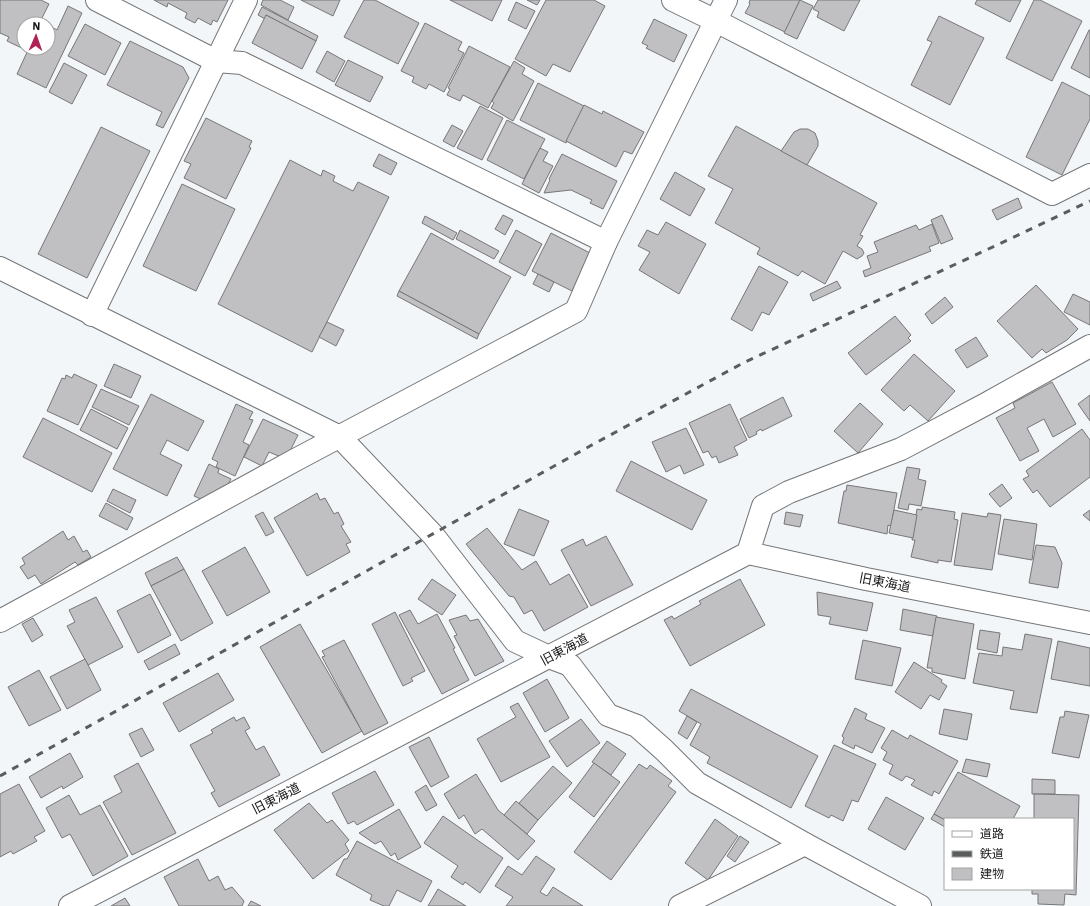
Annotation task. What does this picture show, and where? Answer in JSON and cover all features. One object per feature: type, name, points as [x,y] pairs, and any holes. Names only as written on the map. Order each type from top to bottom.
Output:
[{"type":"street","points":[[97,0],[216,61],[242,63],[606,242]]},
{"type":"street","points":[[92,315],[246,0]]},
{"type":"street","points":[[673,0],[1052,194],[1090,175]]},
{"type":"street","points":[[0,621],[576,311],[606,242],[726,0]]},
{"type":"street","points":[[0,268],[340,437],[433,535],[515,641],[570,665],[608,715],[637,726],[697,783],[804,844],[920,906]]},
{"type":"street","points":[[748,553],[763,506],[789,492],[901,449],[979,408],[1090,346]]},
{"type":"street","name":"旧東海道","points":[[70,906],[748,553],[866,579],[1090,623]]},
{"type":"street","points":[[680,906],[804,844]]},
{"type":"building","points":[[0,0],[41,0],[49,4],[43,16],[16,16],[16,45],[7,41],[9,37],[0,33]]},
{"type":"building","points":[[154,0],[228,0],[217,22],[213,20],[211,25],[198,18],[195,23],[185,18],[187,13],[168,3],[167,7]]},
{"type":"building","points":[[263,0],[280,0],[294,7],[288,20],[261,5]]},
{"type":"building","points":[[301,0],[340,0],[333,16]]},
{"type":"building","points":[[364,0],[375,0],[419,23],[398,64],[344,37]]},
{"type":"building","points":[[450,0],[502,0],[492,21]]},
{"type":"building","points":[[527,0],[540,0],[537,5]]},
{"type":"building","points":[[546,0],[594,0],[605,6],[570,72],[553,64],[546,76],[515,59]]},
{"type":"building","points":[[750,0],[800,0],[785,32],[745,13],[750,4]]},
{"type":"building","points":[[800,0],[813,6],[797,39],[784,33]]},
{"type":"building","points":[[818,0],[860,0],[844,31],[817,17],[819,12],[813,9]]},
{"type":"building","points":[[977,0],[1021,0],[1010,22],[975,4]]},
{"type":"building","points":[[1034,0],[1040,0],[1082,21],[1052,81],[1006,58]]},
{"type":"building","points":[[516,2],[535,11],[526,29],[508,20]]},
{"type":"building","points":[[68,6],[82,13],[46,88],[17,74],[25,56],[56,56],[57,30]]},
{"type":"building","points":[[262,7],[318,36],[316,41],[266,15],[265,19],[258,15]]},
{"type":"building","points":[[266,15],[316,41],[302,69],[252,43]]},
{"type":"building","points":[[939,16],[984,38],[950,105],[911,85],[932,42],[927,40]]},
{"type":"building","points":[[654,19],[687,35],[674,62],[646,48],[648,46],[642,43]]},
{"type":"building","points":[[425,23],[462,42],[458,50],[464,53],[444,92],[429,84],[426,89],[412,82],[414,77],[401,71]]},
{"type":"building","points":[[85,24],[121,43],[105,75],[68,56]]},
{"type":"building","points":[[1090,30],[1090,78],[1071,68]]},
{"type":"building","points":[[130,41],[183,67],[189,78],[163,128],[156,125],[162,112],[107,85]]},
{"type":"building","points":[[469,46],[510,67],[488,108],[463,95],[460,101],[447,95],[450,89],[448,88]]},
{"type":"building","points":[[327,51],[345,61],[334,82],[316,72]]},
{"type":"building","points":[[348,60],[383,77],[370,102],[335,85]]},
{"type":"building","points":[[514,61],[525,68],[522,74],[534,81],[513,121],[491,108],[494,103],[492,101]]},
{"type":"building","points":[[64,63],[87,75],[72,104],[49,92]]},
{"type":"building","points":[[1062,82],[1090,96],[1090,119],[1062,175],[1026,157]]},
{"type":"building","points":[[538,83],[584,106],[566,143],[520,120]]},
{"type":"building","points":[[584,105],[602,114],[603,111],[644,132],[632,154],[624,151],[616,167],[566,141]]},
{"type":"building","points":[[480,106],[503,118],[482,160],[457,148]]},
{"type":"building","points":[[206,118],[252,141],[249,147],[251,148],[226,199],[184,178],[191,164],[184,161]]},
{"type":"building","points":[[507,120],[545,139],[524,179],[487,160]]},
{"type":"building","points":[[452,125],[463,131],[454,147],[443,141]]},
{"type":"building","points":[[736,126],[877,203],[860,235],[863,236],[857,246],[862,249],[864,253],[857,259],[843,251],[825,284],[802,271],[798,276],[757,254],[760,248],[715,223],[733,189],[708,176]]},
{"type":"building","points":[[101,127],[150,151],[87,278],[38,254]]},
{"type":"building","points":[[800,129],[808,129],[815,133],[818,141],[818,146],[807,165],[781,151],[794,132]]},
{"type":"building","points":[[540,148],[548,152],[543,161],[553,166],[539,193],[522,184]]},
{"type":"building","points":[[379,154],[397,163],[391,175],[373,166]]},
{"type":"building","points":[[562,154],[617,181],[603,209],[590,203],[592,200],[571,190],[544,193],[550,180],[549,179]]},
{"type":"building","points":[[290,160],[321,176],[323,170],[335,176],[333,181],[353,191],[358,182],[389,197],[312,352],[218,304]]},
{"type":"building","points":[[675,172],[705,189],[690,216],[660,199]]},
{"type":"building","points":[[182,184],[235,209],[196,291],[143,266]]},
{"type":"building","points":[[1018,198],[1022,208],[997,220],[992,210]]},
{"type":"building","points":[[503,215],[513,220],[505,235],[495,229]]},
{"type":"building","points":[[942,215],[953,239],[941,244],[931,220]]},
{"type":"building","points":[[425,216],[457,233],[453,240],[422,223]]},
{"type":"building","points":[[666,222],[706,244],[679,294],[639,270],[650,252],[638,246],[647,230],[658,235]]},
{"type":"building","points":[[932,224],[939,243],[929,247],[931,251],[865,277],[863,271],[871,268],[867,256],[878,252],[874,242],[916,225],[919,230]]},
{"type":"building","points":[[460,230],[499,251],[494,259],[456,239]]},
{"type":"building","points":[[516,230],[542,244],[525,276],[499,262]]},
{"type":"building","points":[[431,233],[511,277],[479,334],[399,291]]},
{"type":"building","points":[[551,233],[590,253],[572,291],[532,271]]},
{"type":"building","points":[[759,266],[788,282],[769,315],[762,312],[752,331],[731,319]]},
{"type":"building","points":[[538,274],[554,282],[549,292],[533,284]]},
{"type":"building","points":[[837,281],[841,288],[813,301],[810,294]]},
{"type":"building","points":[[1036,285],[1078,329],[1067,340],[1046,353],[1042,349],[1032,358],[997,321]]},
{"type":"building","points":[[399,291],[479,334],[477,339],[397,296]]},
{"type":"building","points":[[1073,294],[1090,302],[1090,325],[1064,312]]},
{"type":"building","points":[[945,297],[953,307],[932,324],[925,314]]},
{"type":"building","points":[[895,316],[911,335],[908,338],[911,341],[866,375],[848,353]]},
{"type":"building","points":[[327,322],[344,330],[336,346],[319,337]]},
{"type":"building","points":[[976,337],[988,356],[967,368],[955,350]]},
{"type":"building","points":[[914,354],[955,391],[928,421],[910,405],[904,411],[881,390]]},
{"type":"building","points":[[114,364],[141,376],[131,398],[104,386]]},
{"type":"building","points":[[74,374],[97,385],[78,425],[47,411],[62,378],[65,379],[66,375],[72,378]]},
{"type":"building","points":[[1052,382],[1076,424],[1053,437],[1044,419],[1027,428],[1039,451],[1020,461],[996,418],[1015,408],[1013,403]]},
{"type":"building","points":[[101,389],[139,406],[129,425],[92,407]]},
{"type":"building","points":[[151,394],[204,421],[188,451],[167,440],[160,454],[182,465],[167,496],[113,469]]},
{"type":"building","points":[[1090,395],[1090,421],[1078,404]]},
{"type":"building","points":[[783,397],[792,416],[762,431],[761,429],[756,432],[757,434],[749,438],[740,419]]},
{"type":"building","points":[[860,403],[883,424],[858,453],[834,431]]},
{"type":"building","points":[[236,404],[253,412],[249,419],[253,420],[243,442],[249,445],[235,476],[216,467],[218,462],[212,459]]},
{"type":"building","points":[[730,404],[747,440],[734,447],[738,455],[719,463],[716,456],[712,458],[708,451],[703,453],[689,423]]},
{"type":"building","points":[[91,409],[128,428],[117,449],[80,430]]},
{"type":"building","points":[[43,418],[112,453],[92,492],[23,457]]},
{"type":"building","points":[[263,419],[298,435],[289,453],[281,457],[269,452],[262,466],[244,457]]},
{"type":"building","points":[[686,428],[704,465],[684,474],[680,465],[666,472],[652,442]]},
{"type":"building","points":[[1082,429],[1090,440],[1090,477],[1050,507],[1037,490],[1033,493],[1023,479],[1029,476],[1026,471]]},
{"type":"building","points":[[631,461],[707,500],[692,530],[616,491]]},
{"type":"building","points":[[209,464],[219,469],[218,473],[231,479],[226,488],[223,486],[222,489],[203,500],[194,496]]},
{"type":"building","points":[[907,467],[920,469],[918,479],[926,481],[921,506],[909,504],[908,510],[898,508]]},
{"type":"building","points":[[1002,484],[1012,498],[1000,507],[989,494]]},
{"type":"building","points":[[847,485],[897,493],[891,526],[888,525],[887,534],[838,523],[844,491],[846,491]]},
{"type":"building","points":[[113,489],[136,500],[130,513],[107,501]]},
{"type":"building","points":[[317,493],[320,500],[325,498],[334,514],[338,512],[344,524],[341,526],[351,542],[346,544],[350,552],[307,576],[274,518]]},
{"type":"building","points":[[106,503],[133,518],[127,530],[99,516]]},
{"type":"building","points":[[922,507],[955,512],[954,519],[958,520],[951,562],[938,560],[938,563],[911,557],[915,540],[912,540],[917,509],[922,510]]},
{"type":"building","points":[[519,509],[549,521],[534,556],[504,544]]},
{"type":"building","points":[[894,510],[917,515],[913,538],[889,533]]},
{"type":"building","points":[[1090,510],[1090,521],[1083,515]]},
{"type":"building","points":[[263,512],[274,532],[266,536],[255,516]]},
{"type":"building","points":[[786,512],[803,515],[800,527],[784,524]]},
{"type":"building","points":[[962,513],[987,517],[988,513],[1001,515],[992,570],[954,565]]},
{"type":"building","points":[[1004,519],[1037,524],[1032,560],[998,554]]},
{"type":"building","points":[[487,528],[522,570],[536,561],[550,585],[569,574],[588,607],[544,631],[532,610],[524,614],[514,597],[509,596],[466,544]]},
{"type":"building","points":[[63,531],[68,540],[74,536],[83,552],[87,550],[91,557],[78,565],[75,562],[41,584],[35,575],[28,579],[20,567],[25,564],[22,558]]},
{"type":"building","points":[[606,536],[633,585],[591,606],[561,550],[583,539],[586,546]]},
{"type":"building","points":[[1036,545],[1055,547],[1062,563],[1058,588],[1029,583]]},
{"type":"building","points":[[245,547],[270,592],[227,616],[202,571]]},
{"type":"building","points":[[177,557],[184,569],[151,586],[145,573]]},
{"type":"building","points":[[184,569],[213,623],[181,641],[151,586]]},
{"type":"building","points":[[432,579],[456,595],[442,615],[418,599]]},
{"type":"building","points":[[740,579],[765,625],[690,666],[664,620],[672,616],[674,619],[701,604],[699,601]]},
{"type":"building","points":[[817,592],[873,603],[867,631],[829,624],[831,617],[818,615]]},
{"type":"building","points":[[150,594],[171,635],[138,653],[117,611]]},
{"type":"building","points":[[96,597],[123,647],[88,665],[67,626],[75,622],[69,610]]},
{"type":"building","points":[[903,609],[937,616],[933,636],[900,630]]},
{"type":"building","points":[[410,610],[418,624],[437,614],[455,648],[453,649],[469,680],[442,694],[399,615]]},
{"type":"building","points":[[395,612],[425,671],[411,678],[413,681],[403,686],[372,624]]},
{"type":"building","points":[[466,615],[470,621],[478,619],[504,661],[475,676],[454,636],[457,635],[449,620]]},
{"type":"building","points":[[936,617],[974,624],[965,679],[932,672],[932,668],[927,668]]},
{"type":"building","points":[[33,618],[43,635],[32,642],[22,624]]},
{"type":"building","points":[[300,624],[362,731],[322,753],[260,647]]},
{"type":"building","points":[[980,630],[1000,633],[997,653],[977,649]]},
{"type":"building","points":[[1025,634],[1052,639],[1037,713],[1010,709],[1014,691],[973,683],[979,653],[1002,656],[1003,647],[1022,650]]},
{"type":"building","points":[[344,640],[388,723],[364,735],[322,657],[325,656],[322,651]]},
{"type":"building","points":[[863,640],[901,648],[892,686],[855,679]]},
{"type":"building","points":[[1058,641],[1090,648],[1090,686],[1051,679]]},
{"type":"building","points":[[175,644],[180,654],[149,670],[144,661]]},
{"type":"building","points":[[85,659],[101,690],[67,709],[50,677]]},
{"type":"building","points":[[914,662],[942,680],[941,682],[947,686],[939,700],[930,695],[921,709],[895,692]]},
{"type":"building","points":[[39,670],[61,710],[29,726],[8,687]]},
{"type":"building","points":[[218,673],[234,700],[179,732],[163,703]]},
{"type":"building","points":[[547,679],[569,718],[545,732],[523,693]]},
{"type":"building","points":[[691,689],[818,756],[791,808],[707,763],[710,757],[690,745],[701,724],[679,711]]},
{"type":"building","points":[[518,703],[550,757],[501,782],[477,739],[516,717],[510,707]]},
{"type":"building","points":[[855,708],[867,714],[865,719],[885,728],[872,753],[855,745],[854,749],[842,743],[844,738],[842,736]]},
{"type":"building","points":[[944,709],[972,714],[967,740],[939,734]]},
{"type":"building","points":[[1065,711],[1089,715],[1079,758],[1052,753],[1060,717],[1064,717]]},
{"type":"building","points":[[687,716],[697,722],[687,739],[678,733]]},
{"type":"building","points":[[234,717],[236,721],[244,717],[250,728],[245,731],[256,750],[264,746],[280,775],[219,807],[211,793],[215,791],[190,745],[213,733],[211,730]]},
{"type":"building","points":[[581,719],[600,743],[567,767],[549,741]]},
{"type":"building","points":[[142,728],[154,750],[141,757],[129,734]]},
{"type":"building","points":[[892,730],[908,739],[910,735],[958,761],[939,794],[934,791],[932,796],[911,785],[915,780],[906,776],[902,781],[889,774],[893,765],[883,760],[887,752],[881,748]]},
{"type":"building","points":[[429,737],[449,777],[431,787],[409,747]]},
{"type":"building","points":[[607,741],[626,754],[611,775],[592,762]]},
{"type":"building","points":[[834,745],[876,764],[858,802],[852,800],[843,821],[831,815],[829,818],[805,806]]},
{"type":"building","points":[[70,753],[83,777],[63,789],[62,786],[41,798],[29,777]]},
{"type":"building","points":[[966,759],[990,764],[987,777],[962,772]]},
{"type":"building","points":[[138,763],[176,833],[132,855],[103,802],[122,792],[114,776]]},
{"type":"building","points":[[594,763],[620,782],[594,817],[569,797]]},
{"type":"building","points":[[639,764],[647,769],[650,765],[672,781],[668,786],[676,792],[611,880],[574,852]]},
{"type":"building","points":[[553,766],[572,783],[538,820],[519,803]]},
{"type":"building","points":[[375,771],[394,805],[357,825],[354,821],[348,824],[332,793]]},
{"type":"building","points":[[958,772],[1020,806],[1014,818],[944,818],[944,819],[934,814]]},
{"type":"building","points":[[476,774],[498,810],[535,841],[518,860],[482,829],[475,834],[464,815],[459,819],[444,794]]},
{"type":"building","points":[[1032,779],[1055,780],[1055,794],[1032,794]]},
{"type":"building","points":[[19,784],[45,831],[34,837],[37,841],[13,854],[11,851],[0,857],[0,794]]},
{"type":"building","points":[[426,785],[437,805],[426,811],[415,792]]},
{"type":"building","points":[[1034,794],[1079,795],[1076,895],[1065,894],[1064,905],[1038,904],[1038,894],[1032,894],[1032,890],[1074,890],[1074,818],[1034,818]]},
{"type":"building","points":[[69,795],[80,815],[100,805],[128,856],[93,876],[70,834],[62,838],[46,808]]},
{"type":"building","points":[[886,797],[924,818],[905,850],[868,829]]},
{"type":"building","points":[[516,801],[538,820],[527,834],[504,815]]},
{"type":"building","points":[[309,803],[327,823],[332,820],[349,840],[345,844],[349,851],[313,879],[274,830]]},
{"type":"building","points":[[399,809],[421,847],[398,860],[395,853],[391,856],[381,841],[375,844],[359,833]]},
{"type":"building","points":[[934,814],[944,819],[944,826],[931,819]]},
{"type":"building","points":[[443,816],[503,858],[480,893],[465,882],[463,885],[451,877],[458,866],[424,843]]},
{"type":"building","points":[[715,819],[738,836],[708,880],[685,863]]},
{"type":"building","points":[[740,836],[749,842],[735,862],[727,856]]},
{"type":"building","points":[[357,841],[432,881],[421,902],[397,890],[389,906],[384,906],[370,900],[372,895],[336,875],[344,859],[347,859]]},
{"type":"building","points":[[536,856],[555,869],[540,892],[547,896],[553,887],[583,906],[506,906],[513,897],[495,886],[508,866],[522,875]]},
{"type":"building","points":[[198,859],[209,881],[218,876],[225,890],[232,887],[244,901],[242,906],[179,906],[164,877]]},
{"type":"building","points":[[438,889],[466,906],[428,906]]},
{"type":"building","points":[[125,898],[130,906],[111,906]]},
{"type":"building","points":[[251,901],[261,906],[248,906]]},
{"type":"railway","points":[[0,776],[590,446],[743,363],[1090,201]]}]
